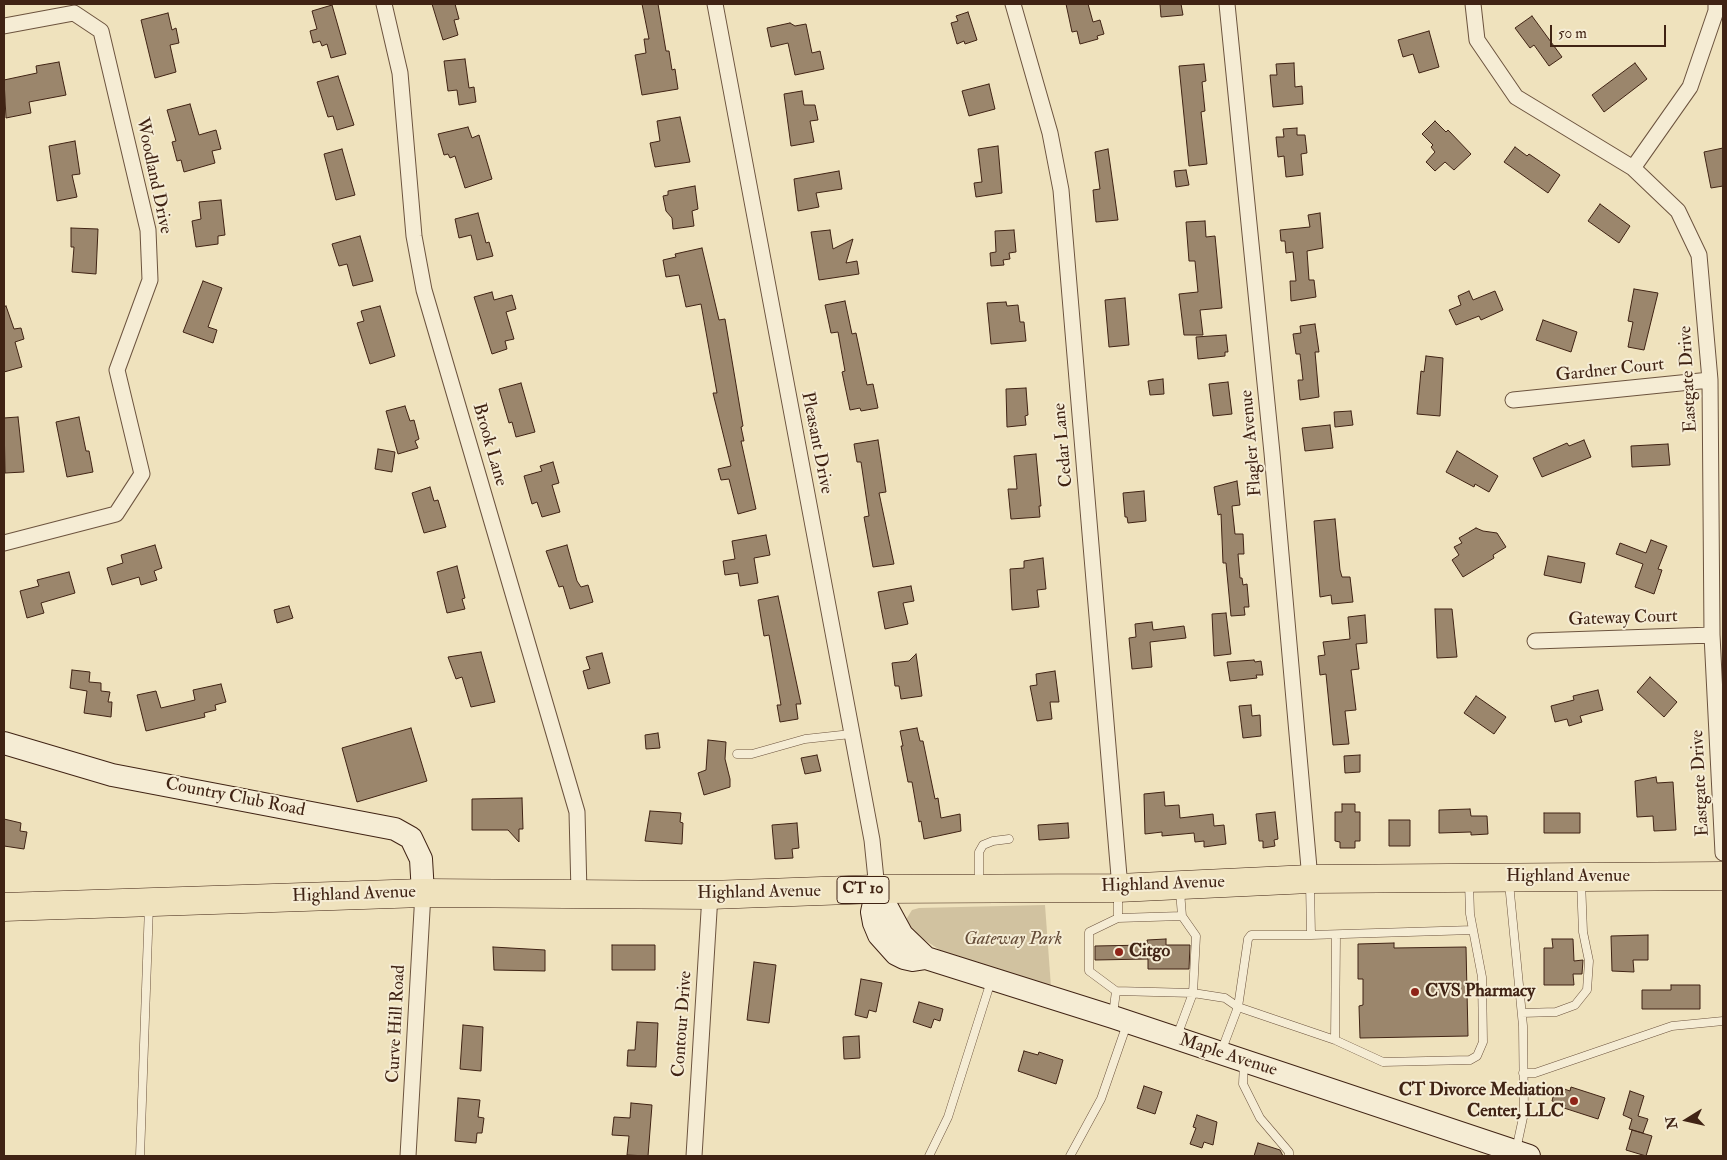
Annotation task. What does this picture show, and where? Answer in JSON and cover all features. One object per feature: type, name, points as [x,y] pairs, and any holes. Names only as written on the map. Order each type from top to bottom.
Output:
[{"type":"highway","name":"Highland Avenue","points":[[4,906],[423,893],[710,895],[877,889],[1119,888],[1310,879],[1723,876]]},
{"type":"street","name":"Brook Lane","points":[[384,4],[400,73],[414,236],[424,290],[577,812],[579,893]]},
{"type":"street","name":"Pleasant Drive","points":[[715,4],[850,734],[872,840],[877,889]]},
{"type":"street","name":"Cedar Lane","points":[[1013,4],[1050,133],[1061,190],[1119,888]]},
{"type":"street","name":"Flagler Avenue","points":[[1227,4],[1272,443],[1310,879]]},
{"type":"street","name":"Eastgate Drive","points":[[1474,4],[1477,40],[1516,97],[1633,168],[1678,211],[1699,255],[1710,380],[1712,635],[1723,853]]},
{"type":"street","points":[[1633,168],[1690,87],[1716,12],[1716,4]]},
{"type":"street","name":"Woodland Drive","points":[[4,26],[74,13],[101,31],[148,230],[150,280],[117,370],[142,474],[116,514],[4,543]]},
{"type":"street","name":"Gardner Court","points":[[1513,400],[1710,380]]},
{"type":"street","name":"Gateway Court","points":[[1535,641],[1712,635]]},
{"type":"street","name":"Country Club Road","points":[[4,743],[112,775],[395,829],[411,838],[418,852],[423,893]]},
{"type":"street","name":"Maple Avenue","points":[[877,889],[902,935],[926,958],[1120,1019],[1523,1154]]},
{"type":"street","name":"Curve Hill Road","points":[[408,1156],[423,893]]},
{"type":"street","name":"Contour Drive","points":[[694,1156],[710,895]]},
{"type":"lane","points":[[737,754],[752,754],[805,739],[850,734]]},
{"type":"lane","points":[[979,889],[979,852],[983,845],[993,841],[1009,839]]},
{"type":"lane","points":[[1509,877],[1522,1013],[1523,1154]]},
{"type":"lane","points":[[1522,1013],[1556,1012],[1574,1005],[1587,990],[1589,961],[1583,932],[1580,877]]},
{"type":"lane","points":[[1182,916],[1118,918],[1089,932],[1089,971],[1116,991],[1193,994],[1225,998],[1238,1007],[1335,1040],[1382,1062],[1392,1064],[1470,1060],[1477,1056],[1483,1042],[1482,977],[1473,930],[1469,878]]},
{"type":"lane","points":[[1310,879],[1311,935]]},
{"type":"lane","points":[[1176,1038],[1193,994],[1196,936],[1182,916],[1179,885]]},
{"type":"lane","points":[[1118,918],[1119,888]]},
{"type":"lane","points":[[140,1156],[150,902]]},
{"type":"lane","points":[[1221,1053],[1238,1007],[1245,948],[1251,935],[1336,936],[1473,930]]},
{"type":"lane","points":[[1335,1040],[1336,936]]},
{"type":"lane","points":[[929,1156],[948,1118],[991,980]]},
{"type":"lane","points":[[1070,1156],[1101,1099],[1120,1019],[1116,991]]},
{"type":"lane","points":[[1523,1073],[1536,1073],[1672,1026],[1723,1021]]},
{"type":"lane","points":[[1245,1061],[1243,1084],[1260,1118],[1289,1152],[1288,1156]]},
{"type":"green space","name":"Gateway Park","points":[[1045,905],[1051,987],[946,954],[920,937],[908,925],[907,918],[912,910],[919,908]]},
{"type":"building","points":[[432,4],[455,4],[459,19],[454,20],[458,35],[443,40]]},
{"type":"building","points":[[642,4],[658,4],[666,51],[669,51],[672,70],[675,69],[678,89],[642,95],[635,55],[646,53],[644,39],[649,39]]},
{"type":"building","points":[[1066,4],[1088,4],[1093,22],[1100,20],[1104,34],[1097,36],[1098,39],[1080,44],[1077,31],[1072,32]]},
{"type":"building","points":[[1160,4],[1181,4],[1183,15],[1161,17]]},
{"type":"building","points":[[332,5],[346,54],[331,58],[327,44],[322,46],[320,41],[313,43],[310,31],[317,29],[312,11]]},
{"type":"building","points":[[968,12],[977,40],[965,44],[964,41],[957,44],[951,23],[958,21],[956,16]]},
{"type":"building","points":[[168,13],[172,30],[176,28],[179,43],[170,45],[176,72],[155,78],[141,20]]},
{"type":"building","points":[[1532,16],[1562,57],[1549,66],[1534,45],[1530,48],[1515,28]]},
{"type":"building","points":[[790,23],[795,26],[806,24],[812,53],[820,51],[824,69],[795,75],[788,43],[771,47],[767,28]]},
{"type":"building","points":[[1429,31],[1439,67],[1419,73],[1413,54],[1403,57],[1398,40]]},
{"type":"building","points":[[465,59],[469,88],[474,87],[476,102],[459,105],[457,90],[448,91],[444,61]]},
{"type":"building","points":[[59,62],[66,95],[29,102],[31,113],[6,118],[4,80],[37,73],[36,66]]},
{"type":"building","points":[[1294,63],[1295,87],[1302,86],[1303,104],[1273,107],[1270,75],[1277,75],[1276,64]]},
{"type":"building","points":[[1635,63],[1647,79],[1604,112],[1592,95]]},
{"type":"building","points":[[1204,64],[1206,81],[1202,82],[1205,111],[1201,112],[1207,164],[1189,166],[1179,66]]},
{"type":"building","points":[[338,76],[354,125],[337,130],[333,116],[328,117],[317,82]]},
{"type":"building","points":[[989,84],[995,109],[969,116],[962,91]]},
{"type":"building","points":[[802,91],[804,105],[815,105],[818,120],[810,121],[814,142],[791,146],[784,94]]},
{"type":"building","points":[[190,104],[199,135],[216,130],[221,149],[212,151],[215,163],[184,172],[181,160],[177,161],[172,142],[176,141],[167,110]]},
{"type":"building","points":[[680,117],[690,162],[655,167],[650,143],[660,141],[657,121]]},
{"type":"building","points":[[1435,121],[1446,132],[1448,130],[1471,154],[1454,170],[1445,162],[1435,171],[1426,162],[1435,152],[1431,147],[1433,145],[1422,134]]},
{"type":"building","points":[[468,127],[472,138],[479,135],[492,179],[465,188],[455,156],[450,158],[448,154],[444,155],[438,134]]},
{"type":"building","points":[[1297,128],[1297,135],[1305,135],[1307,153],[1301,154],[1303,175],[1286,177],[1284,156],[1278,157],[1276,137],[1284,137],[1283,129]]},
{"type":"building","points":[[75,141],[80,174],[72,175],[77,197],[57,201],[49,146]]},
{"type":"building","points":[[998,146],[1002,193],[976,197],[974,183],[982,182],[978,149]]},
{"type":"building","points":[[1515,147],[1560,175],[1548,193],[1504,162]]},
{"type":"building","points":[[1723,148],[1723,186],[1711,188],[1704,152]]},
{"type":"building","points":[[342,149],[355,195],[336,200],[324,154]]},
{"type":"building","points":[[1108,149],[1118,220],[1096,222],[1093,190],[1100,189],[1095,152]]},
{"type":"building","points":[[1186,170],[1189,185],[1176,187],[1174,171]]},
{"type":"building","points":[[839,171],[842,189],[816,193],[819,207],[798,211],[794,179]]},
{"type":"building","points":[[695,186],[698,209],[692,211],[694,226],[673,229],[672,218],[666,211],[663,196],[668,195],[668,191]]},
{"type":"building","points":[[221,200],[225,235],[218,236],[218,244],[196,247],[192,221],[201,219],[199,202]]},
{"type":"building","points":[[1600,204],[1630,226],[1619,243],[1588,221]]},
{"type":"building","points":[[478,213],[486,243],[489,242],[493,256],[477,260],[471,235],[459,238],[455,219]]},
{"type":"building","points":[[1320,213],[1323,248],[1307,251],[1309,280],[1314,280],[1316,297],[1291,301],[1290,281],[1296,281],[1293,252],[1286,253],[1285,241],[1281,241],[1280,230],[1310,227],[1308,215]]},
{"type":"building","points":[[1205,221],[1206,237],[1215,236],[1222,308],[1200,310],[1203,335],[1184,335],[1179,294],[1198,292],[1195,261],[1189,261],[1186,222]]},
{"type":"building","points":[[71,228],[98,229],[96,274],[72,272],[74,247],[71,247]]},
{"type":"building","points":[[830,230],[833,249],[853,239],[846,263],[857,261],[859,274],[819,280],[811,232]]},
{"type":"building","points":[[1014,230],[1016,252],[1009,253],[1010,259],[1003,260],[1004,265],[991,266],[990,253],[996,252],[995,231]]},
{"type":"building","points":[[360,236],[373,281],[353,286],[347,264],[339,266],[332,244]]},
{"type":"building","points":[[702,248],[719,320],[725,319],[743,426],[741,427],[744,441],[741,441],[756,509],[738,514],[729,479],[721,480],[718,469],[731,466],[713,393],[717,393],[701,304],[686,307],[679,275],[666,277],[663,260],[676,257],[675,254]]},
{"type":"building","points":[[203,281],[222,288],[208,327],[217,330],[213,343],[183,332]]},
{"type":"building","points":[[1634,289],[1658,293],[1644,350],[1628,347],[1633,322],[1628,321]]},
{"type":"building","points":[[1469,291],[1473,300],[1495,291],[1503,310],[1481,320],[1479,316],[1456,325],[1449,310],[1461,305],[1458,296]]},
{"type":"building","points":[[492,292],[494,300],[512,295],[516,309],[506,312],[514,339],[505,341],[507,349],[492,354],[474,297]]},
{"type":"building","points":[[1125,298],[1129,345],[1109,347],[1105,300]]},
{"type":"building","points":[[845,301],[852,334],[856,333],[867,385],[873,384],[878,408],[861,411],[860,408],[850,410],[842,372],[845,371],[838,332],[831,333],[825,305]]},
{"type":"building","points":[[1006,302],[1007,306],[1018,305],[1020,322],[1024,322],[1026,341],[991,344],[987,303]]},
{"type":"building","points":[[6,306],[14,329],[21,328],[24,339],[15,342],[22,367],[4,372],[4,307]]},
{"type":"building","points":[[380,306],[395,356],[370,364],[357,323],[364,321],[361,311]]},
{"type":"building","points":[[1543,320],[1577,332],[1571,352],[1536,340]]},
{"type":"building","points":[[1315,324],[1319,352],[1315,352],[1319,397],[1300,400],[1298,380],[1303,380],[1300,354],[1296,354],[1293,334],[1301,333],[1300,326]]},
{"type":"building","points":[[1226,335],[1228,352],[1225,352],[1225,356],[1198,359],[1196,337]]},
{"type":"building","points":[[1426,356],[1443,358],[1440,416],[1417,414],[1421,371],[1424,372]]},
{"type":"building","points":[[1163,379],[1164,394],[1150,395],[1148,381]]},
{"type":"building","points":[[1228,382],[1232,414],[1213,416],[1209,384]]},
{"type":"building","points":[[521,383],[535,432],[516,437],[512,422],[509,423],[499,389]]},
{"type":"building","points":[[1026,388],[1028,415],[1025,416],[1026,425],[1007,427],[1006,389]]},
{"type":"building","points":[[405,406],[410,421],[414,420],[419,439],[415,441],[418,448],[398,454],[386,411]]},
{"type":"building","points":[[1351,411],[1353,425],[1335,427],[1334,412]]},
{"type":"building","points":[[18,417],[24,472],[5,473],[4,418]]},
{"type":"building","points":[[79,417],[86,451],[89,451],[93,472],[67,477],[56,422]]},
{"type":"building","points":[[1330,425],[1333,448],[1305,451],[1302,428]]},
{"type":"building","points":[[878,440],[886,492],[879,493],[894,564],[873,567],[864,517],[869,516],[861,462],[857,462],[854,444]]},
{"type":"building","points":[[1584,440],[1591,457],[1542,477],[1533,458],[1567,443],[1569,446]]},
{"type":"building","points":[[1668,444],[1670,465],[1632,467],[1631,446]]},
{"type":"building","points":[[378,449],[395,452],[392,472],[375,469]]},
{"type":"building","points":[[1457,451],[1498,476],[1489,492],[1475,484],[1474,487],[1446,472]]},
{"type":"building","points":[[1036,454],[1041,506],[1039,506],[1040,517],[1011,519],[1008,489],[1017,489],[1014,456]]},
{"type":"building","points":[[553,462],[559,483],[552,485],[560,512],[542,517],[537,502],[532,504],[524,476],[542,471],[540,466]]},
{"type":"building","points":[[1237,481],[1240,505],[1232,506],[1235,534],[1243,534],[1244,554],[1238,554],[1240,578],[1242,578],[1243,585],[1247,584],[1249,607],[1244,607],[1245,615],[1231,616],[1226,563],[1223,563],[1221,514],[1218,515],[1214,487]]},
{"type":"building","points":[[430,487],[434,501],[438,500],[446,527],[424,533],[412,493]]},
{"type":"building","points":[[1144,491],[1146,521],[1128,523],[1127,517],[1125,517],[1123,493]]},
{"type":"building","points":[[1335,519],[1340,570],[1342,577],[1350,577],[1353,602],[1332,604],[1331,595],[1320,597],[1314,521]]},
{"type":"building","points":[[1476,528],[1497,533],[1506,547],[1493,555],[1494,558],[1463,577],[1452,560],[1459,555],[1454,547],[1462,543],[1459,538]]},
{"type":"building","points":[[766,535],[770,555],[754,558],[758,583],[740,586],[738,573],[725,575],[723,561],[735,559],[732,541]]},
{"type":"building","points":[[1651,540],[1667,546],[1658,569],[1662,570],[1654,594],[1635,587],[1643,564],[1616,554],[1620,543],[1646,553]]},
{"type":"building","points":[[155,545],[162,568],[154,571],[157,580],[141,585],[139,577],[112,585],[107,568],[123,563],[121,555]]},
{"type":"building","points":[[567,545],[577,581],[581,587],[588,585],[593,602],[570,609],[563,586],[559,587],[546,551]]},
{"type":"building","points":[[1548,556],[1585,563],[1581,583],[1544,575]]},
{"type":"building","points":[[1043,558],[1046,589],[1037,590],[1039,607],[1012,610],[1010,569],[1024,568],[1024,561]]},
{"type":"building","points":[[457,566],[465,598],[462,599],[465,609],[447,613],[437,572]]},
{"type":"building","points":[[69,572],[75,593],[41,603],[44,613],[27,618],[20,591],[39,586],[37,580]]},
{"type":"building","points":[[911,586],[914,601],[903,603],[908,624],[885,629],[878,592]]},
{"type":"building","points":[[778,596],[801,704],[796,704],[798,719],[780,722],[777,705],[781,705],[769,635],[764,636],[758,600]]},
{"type":"building","points":[[289,606],[293,618],[277,623],[274,610]]},
{"type":"building","points":[[1435,609],[1452,609],[1457,657],[1437,658]]},
{"type":"building","points":[[1226,613],[1231,654],[1214,656],[1212,614]]},
{"type":"building","points":[[1365,615],[1367,643],[1356,644],[1359,669],[1351,670],[1356,710],[1345,711],[1349,744],[1333,745],[1326,674],[1320,675],[1318,656],[1325,655],[1323,642],[1350,639],[1348,617]]},
{"type":"building","points":[[1152,622],[1153,630],[1184,626],[1186,638],[1150,642],[1152,667],[1132,669],[1129,638],[1136,637],[1135,624]]},
{"type":"building","points":[[481,652],[495,702],[471,707],[462,677],[456,679],[448,657]]},
{"type":"building","points":[[602,653],[610,683],[588,689],[583,671],[590,669],[586,657]]},
{"type":"building","points":[[916,654],[922,696],[901,699],[899,686],[895,686],[892,663],[909,661]]},
{"type":"building","points":[[1254,660],[1255,662],[1261,661],[1263,675],[1256,675],[1257,678],[1230,681],[1227,662]]},
{"type":"building","points":[[72,670],[90,672],[89,682],[101,683],[101,691],[110,692],[108,702],[112,702],[111,717],[84,713],[87,691],[70,688]]},
{"type":"building","points":[[1055,671],[1059,702],[1050,702],[1052,719],[1037,721],[1030,686],[1037,685],[1036,674]]},
{"type":"building","points":[[1650,677],[1677,702],[1664,717],[1637,692]]},
{"type":"building","points":[[221,684],[226,702],[215,705],[216,710],[204,713],[205,717],[146,731],[137,695],[156,691],[161,708],[195,700],[193,690]]},
{"type":"building","points":[[1598,690],[1603,710],[1580,716],[1582,722],[1569,726],[1567,719],[1555,722],[1551,706],[1574,700],[1573,696]]},
{"type":"building","points":[[1476,696],[1506,717],[1494,734],[1464,713]]},
{"type":"building","points":[[1251,705],[1252,716],[1260,715],[1261,736],[1243,738],[1239,706]]},
{"type":"building","points":[[411,728],[427,781],[357,802],[342,748]]},
{"type":"building","points":[[917,728],[920,741],[923,741],[935,799],[938,798],[941,818],[960,814],[961,831],[924,839],[912,782],[908,782],[900,731]]},
{"type":"building","points":[[658,733],[660,748],[646,749],[645,735]]},
{"type":"building","points":[[708,740],[726,742],[725,759],[730,787],[704,795],[698,773],[706,770]]},
{"type":"building","points":[[817,755],[821,771],[805,774],[801,758]]},
{"type":"building","points":[[1360,755],[1360,772],[1345,773],[1344,756]]},
{"type":"building","points":[[1656,777],[1657,783],[1673,782],[1676,830],[1654,831],[1653,816],[1637,817],[1635,781]]},
{"type":"building","points":[[1164,792],[1165,806],[1179,805],[1180,818],[1213,814],[1214,826],[1224,825],[1226,844],[1204,847],[1204,841],[1195,842],[1194,833],[1162,836],[1162,832],[1145,834],[1144,794]]},
{"type":"building","points":[[522,798],[523,829],[519,829],[519,842],[508,830],[472,830],[472,799]]},
{"type":"building","points":[[1342,804],[1355,804],[1355,812],[1360,812],[1360,841],[1355,841],[1355,848],[1340,848],[1340,842],[1335,841],[1335,812],[1342,812]]},
{"type":"building","points":[[1470,809],[1471,816],[1487,816],[1488,834],[1471,835],[1471,832],[1439,833],[1439,810]]},
{"type":"building","points":[[650,811],[681,813],[680,822],[683,823],[682,844],[645,841]]},
{"type":"building","points":[[1275,812],[1278,839],[1274,840],[1275,846],[1263,848],[1263,841],[1259,841],[1256,814]]},
{"type":"building","points":[[1544,813],[1580,813],[1580,833],[1544,833]]},
{"type":"building","points":[[4,819],[21,823],[20,831],[27,832],[24,849],[4,846]]},
{"type":"building","points":[[1389,820],[1410,820],[1410,846],[1389,846]]},
{"type":"building","points":[[797,823],[799,848],[792,849],[793,858],[775,859],[772,825]]},
{"type":"building","points":[[1068,823],[1069,838],[1039,840],[1038,825]]},
{"type":"building","points":[[1648,935],[1648,960],[1633,960],[1634,972],[1612,971],[1611,936]]},
{"type":"building","points":[[1166,939],[1166,945],[1190,945],[1189,969],[1148,969],[1148,959],[1095,960],[1095,946],[1148,945],[1147,940]]},
{"type":"building","points":[[1552,939],[1573,939],[1574,961],[1583,960],[1582,974],[1573,974],[1574,985],[1544,985],[1544,948],[1553,948]]},
{"type":"building","name":"CVS Pharmacy","points":[[1394,943],[1394,948],[1466,947],[1468,1036],[1360,1038],[1359,1006],[1363,1005],[1363,979],[1358,979],[1358,944]]},
{"type":"building","points":[[612,945],[655,945],[655,970],[612,970]]},
{"type":"building","points":[[493,947],[545,950],[545,971],[494,970]]},
{"type":"building","points":[[754,962],[776,965],[769,1023],[747,1020]]},
{"type":"building","points":[[861,979],[882,983],[876,1012],[869,1010],[867,1018],[855,1015]]},
{"type":"building","points":[[1671,985],[1700,985],[1700,1009],[1642,1009],[1642,990],[1671,990]]},
{"type":"building","points":[[919,1002],[943,1009],[940,1021],[934,1019],[931,1028],[913,1022]]},
{"type":"building","points":[[637,1022],[658,1023],[656,1067],[627,1066],[628,1050],[635,1050]]},
{"type":"building","points":[[463,1025],[483,1027],[481,1071],[460,1069]]},
{"type":"building","points":[[859,1036],[860,1058],[844,1059],[843,1037]]},
{"type":"building","points":[[1024,1051],[1038,1055],[1039,1052],[1063,1060],[1056,1084],[1018,1071]]},
{"type":"building","points":[[1144,1086],[1162,1092],[1155,1114],[1137,1108]]},
{"type":"building","points":[[1556,1086],[1570,1091],[1571,1087],[1605,1098],[1598,1119],[1564,1108],[1565,1105],[1552,1101]]},
{"type":"building","points":[[1630,1091],[1644,1096],[1638,1116],[1648,1119],[1643,1133],[1629,1129],[1632,1119],[1623,1115]]},
{"type":"building","points":[[458,1098],[480,1100],[478,1117],[484,1118],[482,1133],[477,1133],[476,1143],[455,1141]]},
{"type":"building","points":[[631,1103],[652,1105],[648,1156],[627,1155],[629,1136],[612,1135],[614,1117],[630,1118]]},
{"type":"building","points":[[1197,1115],[1217,1122],[1213,1145],[1204,1142],[1202,1148],[1190,1144],[1196,1128],[1193,1127]]},
{"type":"building","points":[[1632,1130],[1652,1136],[1646,1156],[1626,1150]]},
{"type":"building","points":[[1258,1143],[1280,1150],[1283,1156],[1254,1156]]},
{"type":"place","name":"Citgo","points":[[1119,952]]},
{"type":"place","name":"CVS Pharmacy","points":[[1415,992]]},
{"type":"place","name":"CT Divorce Mediation Center, LLC","points":[[1574,1101]]}]
